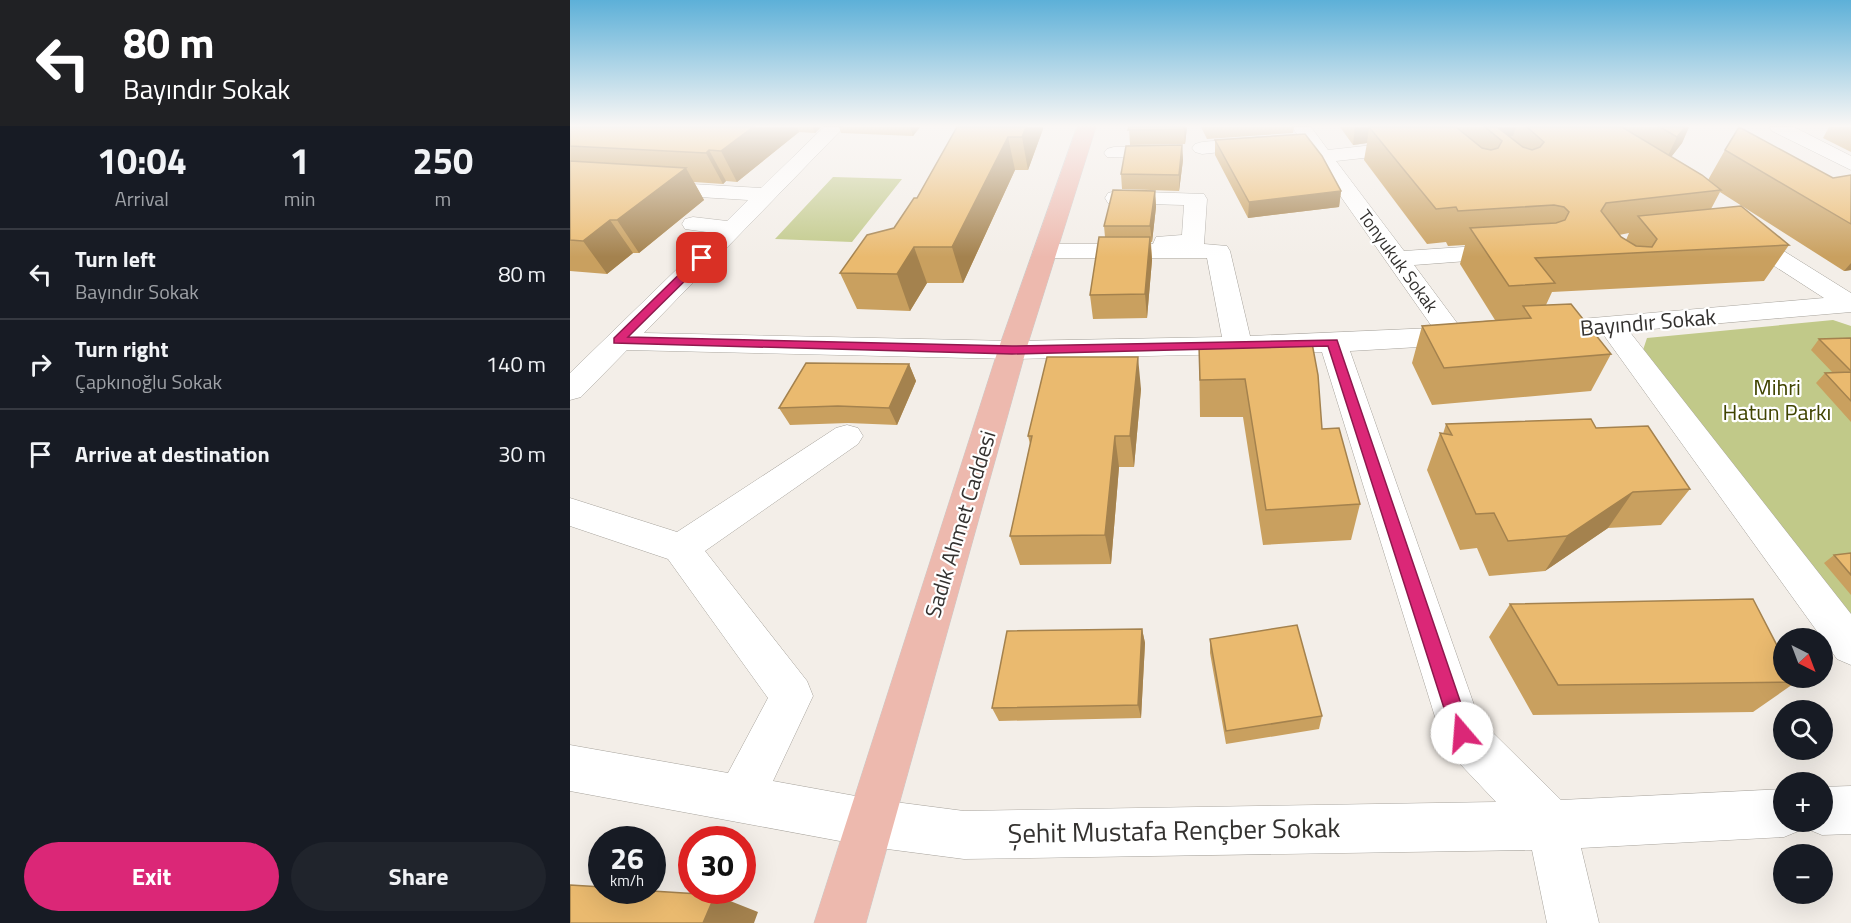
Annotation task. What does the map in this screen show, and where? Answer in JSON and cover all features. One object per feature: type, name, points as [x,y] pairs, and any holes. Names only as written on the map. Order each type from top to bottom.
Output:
[{"type":"main road","name":"Sadık Ahmet Caddesi","points":[[840,923],[872,823],[1012,350],[1046,246],[1084,170]]},
{"type":"street","points":[[570,390],[791,170]]},
{"type":"street","name":"Tonyukuk Sokak","points":[[1323,170],[1394,256],[1453,336]]},
{"type":"street","points":[[570,183],[766,195]]},
{"type":"street","points":[[1046,246],[1193,242],[1196,199],[1116,198]]},
{"type":"street","points":[[693,224],[733,228]]},
{"type":"street","points":[[1728,230],[1851,304]]},
{"type":"street","points":[[1394,256],[1529,245]]},
{"type":"street","points":[[1046,246],[1218,251],[1238,345]]},
{"type":"street","name":"Bayındır Sokak","points":[[1520,332],[1851,304]]},
{"type":"street","points":[[1611,326],[1851,646]]},
{"type":"street","points":[[618,341],[1012,350],[1333,343],[1486,334]]},
{"type":"street","points":[[1333,343],[1462,733],[1551,825],[1573,923]]},
{"type":"street","points":[[681,548],[847,436]]},
{"type":"street","points":[[570,512],[681,548],[792,696],[740,799]]},
{"type":"street","name":"Şehit Mustafa Rençber Sokak","points":[[570,768],[872,823],[964,835],[1551,825],[1773,814]]},
{"type":"street","points":[[1833,811],[1851,810]]},
{"type":"green space","points":[[833,177],[902,179],[852,242],[775,239]]},
{"type":"green space","name":"Mihri Hatun Parkı","points":[[1833,320],[1851,326],[1851,615],[1643,350],[1647,338]]},
{"type":"building","points":[[570,170],[683,170],[617,220],[610,220],[583,241],[570,240]]},
{"type":"building","points":[[933,170],[991,170],[952,247],[914,247],[897,274],[840,273],[867,235],[894,228],[914,198],[917,198]]},
{"type":"building","points":[[1122,170],[1179,170],[1179,175],[1121,174]]},
{"type":"building","points":[[1231,170],[1330,170],[1341,191],[1249,202]]},
{"type":"building","points":[[1404,170],[1694,170],[1721,190],[1606,203],[1601,211],[1621,237],[1636,246],[1652,247],[1657,239],[1638,216],[1741,206],[1789,245],[1535,258],[1555,283],[1509,286],[1470,228],[1556,223],[1565,220],[1569,212],[1564,207],[1554,205],[1458,211],[1456,207],[1436,209]]},
{"type":"building","points":[[1759,170],[1818,170],[1833,178],[1851,175],[1851,224]]},
{"type":"building","points":[[1113,190],[1155,191],[1150,226],[1104,226]]},
{"type":"building","points":[[1099,237],[1150,237],[1145,294],[1090,295]]},
{"type":"building","points":[[1571,304],[1611,354],[1444,368],[1422,326],[1531,318],[1523,306]]},
{"type":"building","points":[[1851,338],[1851,371],[1819,339]]},
{"type":"building","points":[[1312,343],[1318,375],[1322,429],[1339,428],[1360,504],[1266,510],[1245,379],[1200,380],[1199,346]]},
{"type":"building","points":[[1047,357],[1138,357],[1130,436],[1115,436],[1105,535],[1010,536],[1032,436],[1028,436]]},
{"type":"building","points":[[806,363],[909,364],[889,408],[838,406],[779,408]]},
{"type":"building","points":[[1851,372],[1851,401],[1825,373]]},
{"type":"building","points":[[1591,419],[1596,428],[1648,426],[1690,489],[1633,492],[1567,536],[1508,541],[1494,513],[1476,514],[1440,433],[1452,435],[1446,424]]},
{"type":"building","points":[[1851,553],[1851,575],[1834,555]]},
{"type":"building","points":[[1753,599],[1773,638],[1773,682],[1558,685],[1510,604]]},
{"type":"building","points":[[1297,625],[1322,716],[1226,731],[1210,639]]},
{"type":"building","points":[[1142,629],[1138,705],[992,708],[1007,631]]},
{"type":"building","points":[[570,885],[588,886],[588,904],[666,904],[666,892],[678,893],[678,904],[711,904],[703,923],[570,923]]},
{"type":"route","points":[[702,258],[618,341],[1012,350],[1333,343],[1462,733]]}]
